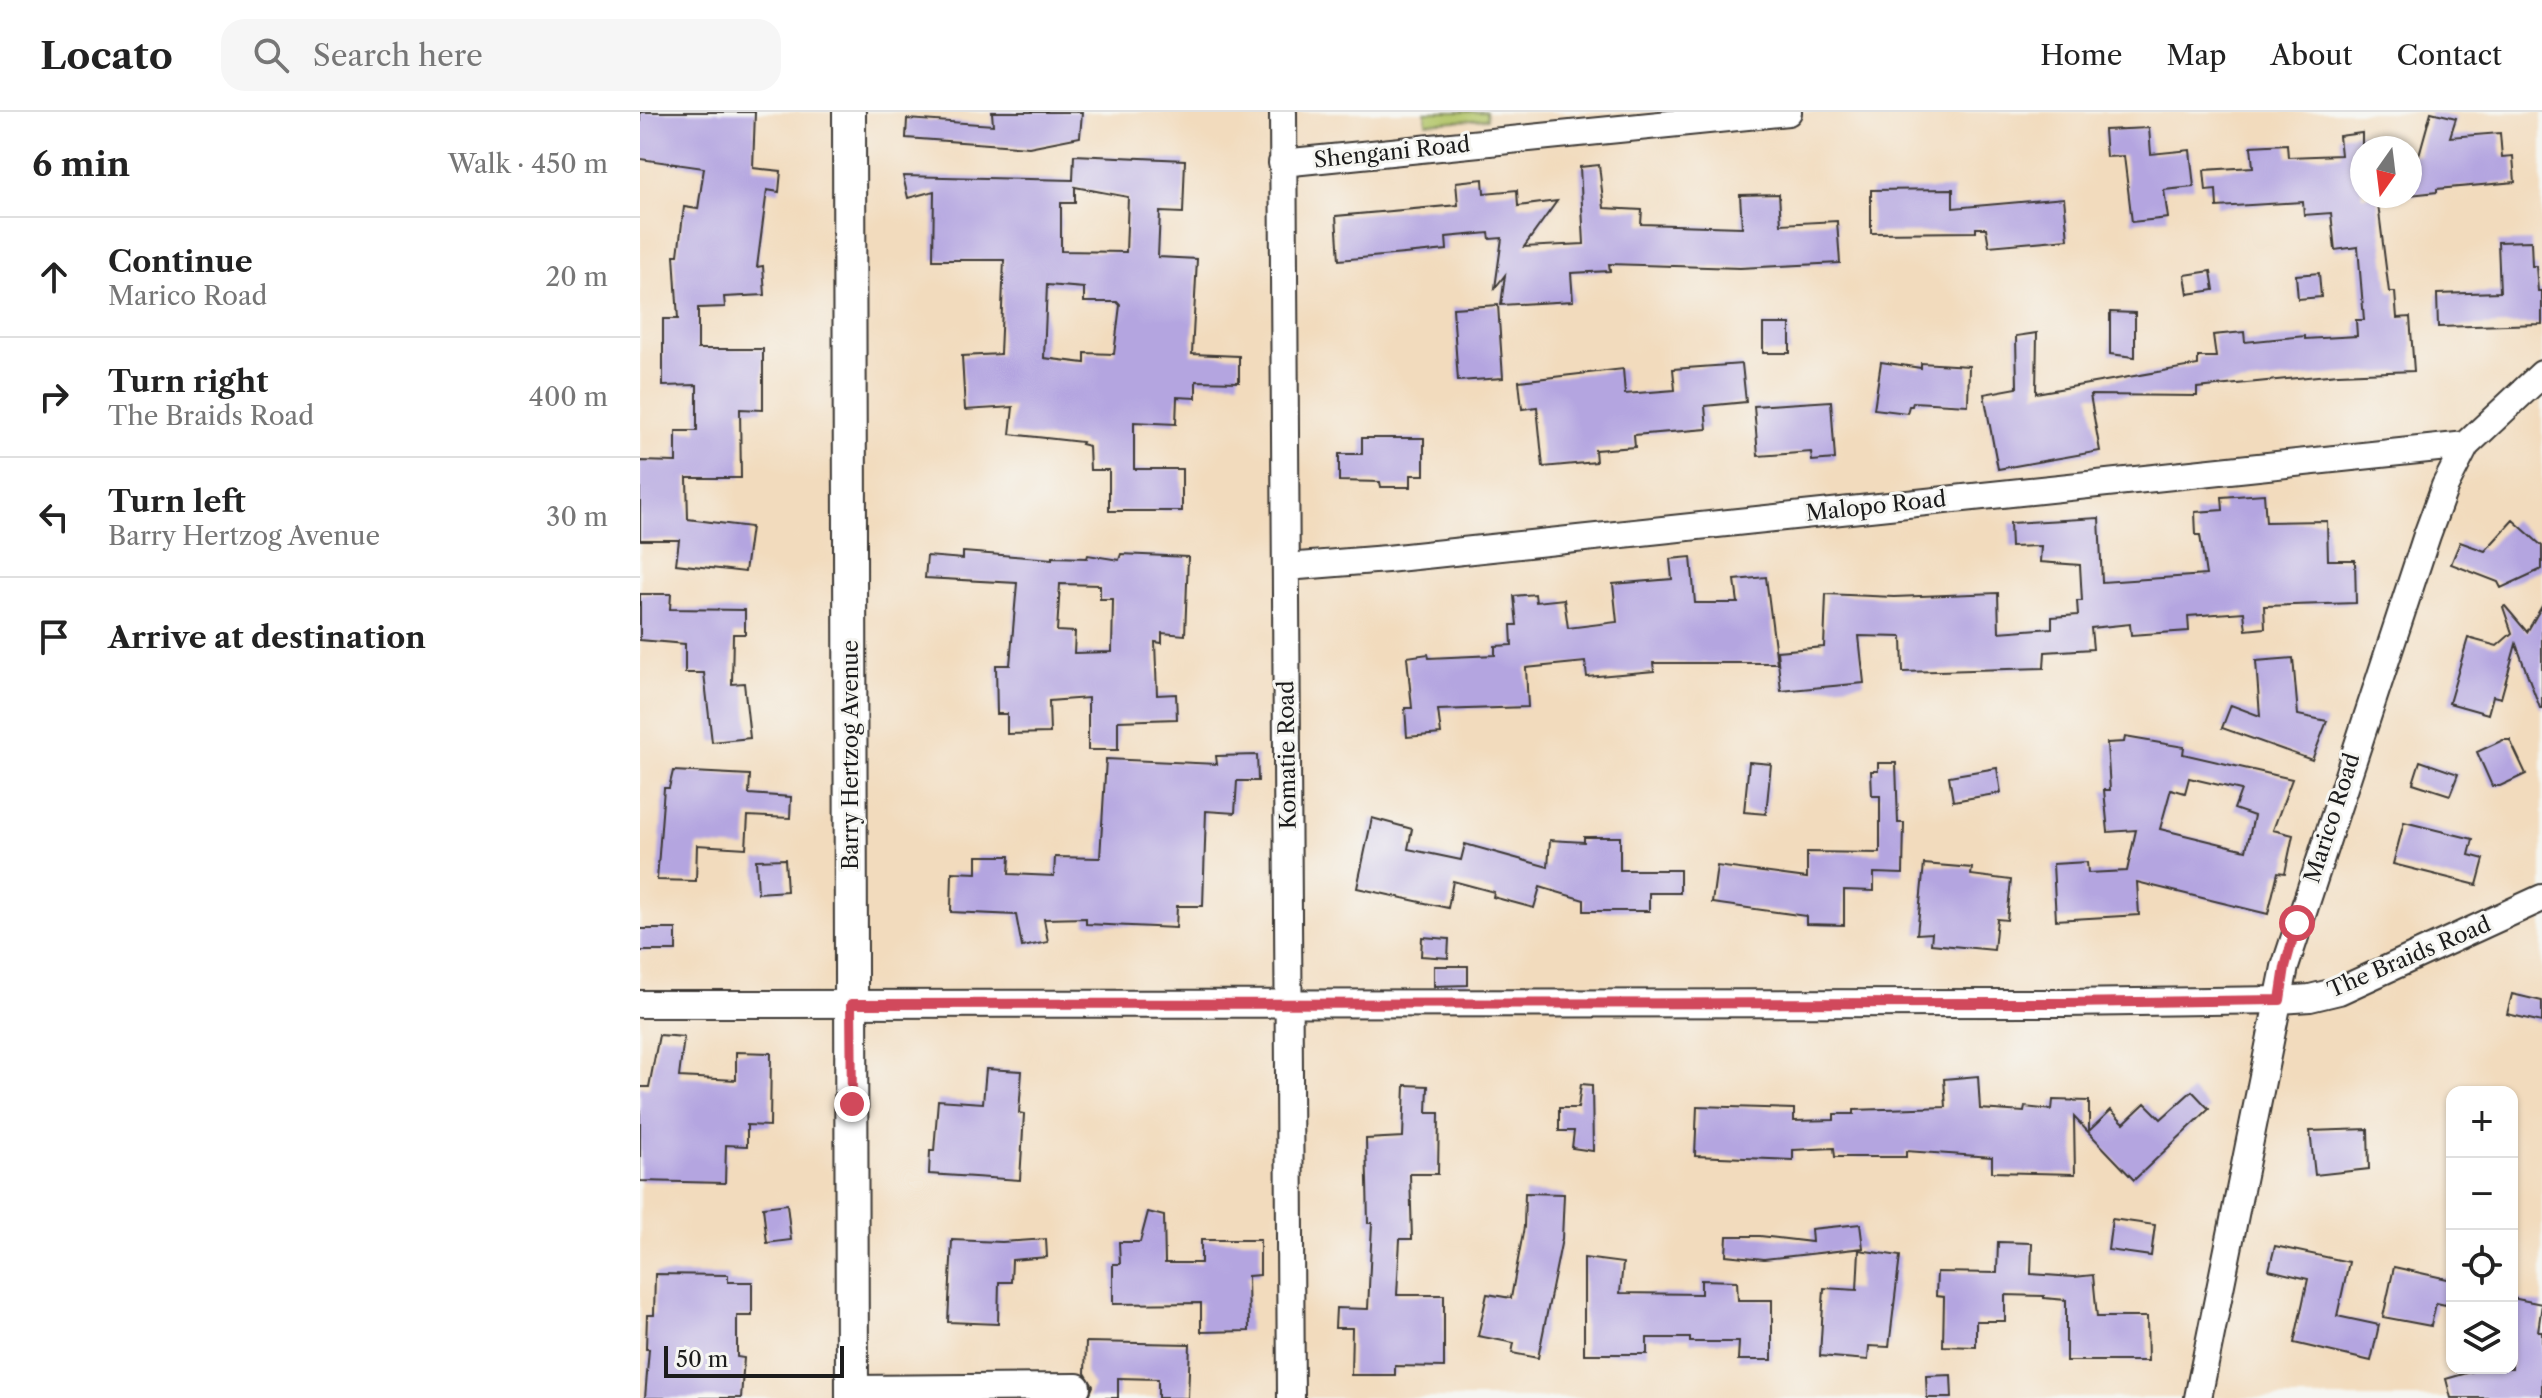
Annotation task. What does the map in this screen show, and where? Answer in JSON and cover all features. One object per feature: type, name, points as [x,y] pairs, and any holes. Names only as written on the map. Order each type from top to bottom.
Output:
[{"type":"main road","name":"Barry Hertzog Avenue","points":[[849,112],[852,1394]]},
{"type":"street","name":"Komatie Road","points":[[1283,112],[1291,1398]]},
{"type":"street","name":"Shengani Road","points":[[1282,163],[1788,112]]},
{"type":"street","name":"Marico Road","points":[[2198,1398],[2285,967],[2356,745],[2445,486],[2466,445],[2542,374]]},
{"type":"street","name":"Malopo Road","points":[[1286,567],[1387,559],[2466,445]]},
{"type":"street","name":"The Braids Road","points":[[640,1004],[2064,1003],[2280,1000],[2310,998],[2339,991],[2542,898]]},
{"type":"street","points":[[852,1394],[1077,1387]]},
{"type":"green space","points":[[1425,112],[1486,112],[1487,119],[1426,123]]},
{"type":"building","points":[[640,112],[755,112],[753,168],[781,171],[779,192],[767,190],[757,267],[763,266],[765,295],[724,297],[725,307],[698,308],[698,349],[763,349],[763,410],[740,409],[741,478],[687,478],[688,519],[751,527],[745,572],[676,564],[679,540],[640,540],[640,461],[676,462],[676,431],[697,431],[697,385],[663,386],[663,319],[678,319],[674,255],[678,255],[684,207],[698,209],[704,168],[640,159]]},
{"type":"building","points":[[992,112],[1082,112],[1080,137],[1029,147],[906,138],[907,119],[993,125]]},
{"type":"building","points":[[2431,112],[2456,118],[2450,137],[2500,133],[2502,157],[2513,156],[2515,182],[2437,189],[2437,192],[2422,194],[2422,144]]},
{"type":"building","points":[[2149,128],[2151,154],[2190,150],[2194,187],[2164,190],[2168,218],[2132,222],[2124,156],[2106,157],[2104,130]]},
{"type":"building","points":[[2362,133],[2362,136],[2350,136],[2350,208],[2378,208],[2389,292],[2395,292],[2397,318],[2410,317],[2414,371],[2338,374],[2197,388],[2197,396],[2090,395],[2100,451],[1998,469],[1984,394],[2017,388],[2016,336],[2037,333],[2036,393],[2198,365],[2198,357],[2216,357],[2213,335],[2244,332],[2245,342],[2305,336],[2305,339],[2357,336],[2356,320],[2364,320],[2358,247],[2335,250],[2331,213],[2304,215],[2303,202],[2217,207],[2216,190],[2206,191],[2204,170],[2253,167],[2251,146],[2287,144],[2288,157],[2341,155],[2339,136]]},
{"type":"building","points":[[1074,155],[1185,160],[1183,213],[1160,212],[1158,257],[1197,259],[1192,354],[1239,356],[1239,382],[1196,381],[1196,398],[1177,397],[1176,424],[1134,422],[1134,469],[1182,469],[1182,511],[1109,511],[1109,470],[1090,470],[1089,446],[1082,442],[1010,434],[1013,407],[965,410],[962,356],[1000,354],[1004,260],[933,260],[934,191],[908,198],[903,176],[1073,180]],"holes":[[[1075,187],[1128,197],[1126,252],[1061,251],[1061,203],[1075,203]],[[1047,285],[1084,288],[1084,302],[1117,302],[1120,305],[1114,354],[1085,353],[1085,363],[1044,358]]]},
{"type":"building","points":[[1599,165],[1604,208],[1642,210],[1641,224],[1742,227],[1740,195],[1779,194],[1781,224],[1837,221],[1840,263],[1740,268],[1609,264],[1610,271],[1571,273],[1573,301],[1501,305],[1505,275],[1495,288],[1502,238],[1490,239],[1489,233],[1446,237],[1447,250],[1339,260],[1336,216],[1458,205],[1456,182],[1483,179],[1484,193],[1517,190],[1518,206],[1557,201],[1524,247],[1584,244],[1580,167]]},
{"type":"building","points":[[1953,189],[1953,208],[2064,198],[2068,239],[1989,246],[1986,228],[1976,228],[1976,232],[1871,233],[1871,190]]},
{"type":"building","points":[[2531,241],[2532,266],[2536,266],[2538,291],[2542,291],[2542,324],[2438,327],[2437,294],[2500,292],[2498,242]]},
{"type":"building","points":[[2211,271],[2214,290],[2188,294],[2185,275]]},
{"type":"building","points":[[2319,273],[2321,297],[2298,299],[2296,275]]},
{"type":"building","points":[[1498,305],[1503,378],[1458,381],[1453,308]]},
{"type":"building","points":[[2110,312],[2135,313],[2135,357],[2110,354]]},
{"type":"building","points":[[1763,324],[1790,324],[1790,353],[1763,353]]},
{"type":"building","points":[[1881,362],[1921,368],[1921,363],[1969,366],[1968,405],[1913,402],[1907,413],[1874,409]]},
{"type":"building","points":[[1742,364],[1746,402],[1705,406],[1707,429],[1634,435],[1635,447],[1595,450],[1596,462],[1543,467],[1537,407],[1522,409],[1519,381],[1623,369],[1625,394],[1675,390],[1673,369]]},
{"type":"building","points":[[1831,401],[1835,459],[1812,461],[1811,452],[1758,456],[1754,406]]},
{"type":"building","points":[[1362,438],[1424,438],[1424,475],[1411,475],[1411,487],[1381,487],[1380,482],[1339,481],[1339,454],[1362,454]]},
{"type":"building","points":[[2264,494],[2266,522],[2327,521],[2328,560],[2355,560],[2356,603],[2264,606],[2265,628],[2246,630],[2244,612],[2188,616],[2189,631],[2131,635],[2130,624],[2091,628],[2093,649],[2045,652],[2044,668],[1903,672],[1902,637],[1859,636],[1864,683],[1781,691],[1777,651],[1824,647],[1826,594],[1894,597],[1998,593],[1999,632],[2052,628],[2052,617],[2078,615],[2077,601],[2082,601],[2080,565],[2040,562],[2041,546],[2011,547],[2010,523],[2099,518],[2102,582],[2206,575],[2200,535],[2196,535],[2195,512],[2223,510],[2222,497]]},
{"type":"building","points":[[2513,520],[2542,546],[2542,569],[2501,588],[2498,582],[2451,564],[2460,542],[2485,551]]},
{"type":"building","points":[[963,552],[1052,559],[1087,558],[1088,555],[1119,560],[1121,554],[1188,557],[1185,635],[1162,633],[1162,643],[1155,642],[1157,695],[1176,694],[1177,719],[1118,721],[1118,750],[1088,750],[1088,698],[1049,701],[1050,733],[1007,734],[1007,714],[997,714],[996,665],[1010,665],[1017,583],[925,578],[927,556],[963,559]],"holes":[[[1060,584],[1100,585],[1100,599],[1113,599],[1112,652],[1074,653],[1075,632],[1057,631]]]},
{"type":"building","points":[[1691,557],[1695,603],[1738,603],[1735,580],[1766,577],[1777,663],[1653,663],[1654,671],[1587,677],[1585,662],[1526,668],[1528,707],[1438,710],[1441,734],[1407,737],[1405,708],[1412,708],[1407,657],[1428,654],[1429,658],[1495,655],[1495,646],[1512,645],[1511,625],[1517,625],[1514,596],[1535,594],[1536,602],[1564,599],[1568,628],[1617,622],[1613,584],[1672,579],[1670,559]]},
{"type":"building","points":[[640,594],[671,594],[670,609],[745,610],[745,634],[733,634],[732,684],[744,683],[750,738],[712,742],[704,673],[685,673],[685,644],[640,640]]},
{"type":"building","points":[[2505,606],[2527,632],[2542,606],[2542,708],[2516,644],[2501,698],[2493,696],[2488,714],[2449,703],[2468,638],[2497,646],[2512,633]]},
{"type":"building","points":[[2293,658],[2298,715],[2327,721],[2312,760],[2222,728],[2231,705],[2260,716],[2256,661]]},
{"type":"building","points":[[2125,737],[2184,747],[2183,754],[2292,779],[2273,830],[2293,835],[2285,873],[2278,872],[2268,914],[2137,882],[2139,915],[2056,920],[2053,864],[2087,862],[2088,873],[2127,871],[2136,830],[2108,832],[2104,790],[2110,790],[2107,743],[2124,742]],"holes":[[[2189,778],[2241,790],[2234,809],[2254,816],[2246,850],[2160,829],[2171,789],[2185,793]]]},
{"type":"building","points":[[2510,740],[2526,774],[2500,786],[2492,786],[2477,752]]},
{"type":"building","points":[[1257,755],[1258,781],[1237,781],[1235,813],[1206,811],[1203,906],[1177,906],[1176,928],[1086,924],[1086,918],[1044,919],[1048,942],[1022,947],[1016,915],[951,912],[952,872],[977,873],[977,856],[1010,856],[1009,874],[1054,876],[1055,857],[1100,858],[1106,759],[1217,764],[1216,756]]},
{"type":"building","points":[[2420,761],[2458,774],[2450,795],[2413,783]]},
{"type":"building","points":[[1749,762],[1771,764],[1766,814],[1744,812]]},
{"type":"building","points":[[1878,763],[1896,763],[1898,823],[1904,823],[1903,874],[1874,873],[1874,891],[1844,890],[1844,925],[1806,924],[1806,916],[1712,903],[1717,866],[1807,878],[1807,852],[1880,853],[1880,796],[1872,796],[1871,771],[1878,771]]},
{"type":"building","points":[[1997,768],[2001,793],[1953,801],[1949,776]]},
{"type":"building","points":[[673,771],[750,775],[749,794],[791,797],[790,818],[748,816],[746,848],[697,845],[696,881],[657,880],[664,788],[669,788]]},
{"type":"building","points":[[1372,818],[1412,829],[1408,849],[1461,860],[1465,844],[1548,867],[1550,840],[1584,842],[1584,837],[1620,837],[1620,870],[1680,870],[1680,893],[1649,893],[1649,911],[1584,911],[1584,900],[1540,887],[1534,908],[1493,897],[1494,892],[1453,881],[1448,908],[1357,888]]},
{"type":"building","points":[[2404,822],[2473,839],[2469,855],[2484,859],[2477,885],[2393,864]]},
{"type":"building","points":[[785,859],[787,891],[758,893],[756,860]]},
{"type":"building","points":[[1924,864],[1972,868],[1971,875],[2011,880],[2007,920],[1997,919],[1994,950],[1931,944],[1932,933],[1917,934]]},
{"type":"building","points":[[640,929],[676,929],[676,951],[640,951]]},
{"type":"building","points":[[1422,937],[1449,939],[1448,958],[1421,956]]},
{"type":"building","points":[[1434,966],[1468,966],[1468,985],[1434,986]]},
{"type":"building","points":[[2512,994],[2542,1001],[2542,1022],[2507,1014]]},
{"type":"building","points":[[659,1035],[684,1037],[679,1077],[736,1080],[736,1052],[771,1053],[770,1126],[747,1125],[747,1146],[726,1145],[725,1183],[640,1181],[640,1087],[649,1087]]},
{"type":"building","points":[[986,1069],[1022,1071],[1019,1113],[1024,1114],[1020,1180],[929,1174],[938,1100],[983,1103]]},
{"type":"building","points":[[1978,1076],[1980,1109],[2024,1112],[2025,1107],[2052,1110],[2053,1100],[2089,1101],[2089,1131],[2111,1110],[2124,1123],[2145,1103],[2161,1119],[2192,1091],[2209,1109],[2134,1180],[2074,1117],[2075,1174],[1992,1172],[1992,1157],[1906,1151],[1906,1157],[1835,1157],[1834,1148],[1793,1150],[1793,1160],[1695,1156],[1697,1106],[1794,1109],[1794,1121],[1834,1120],[1834,1114],[1854,1114],[1854,1110],[1946,1107],[1944,1079]]},
{"type":"building","points":[[1581,1084],[1592,1085],[1593,1151],[1572,1148],[1574,1131],[1559,1131],[1559,1108],[1578,1108]]},
{"type":"building","points":[[1405,1085],[1428,1086],[1427,1113],[1439,1113],[1438,1174],[1410,1174],[1412,1239],[1400,1239],[1397,1295],[1444,1295],[1444,1367],[1395,1366],[1395,1375],[1351,1375],[1352,1328],[1335,1328],[1336,1308],[1368,1309],[1372,1223],[1368,1223],[1366,1139],[1403,1137]]},
{"type":"building","points":[[2368,1129],[2369,1169],[2315,1175],[2310,1131]]},
{"type":"building","points":[[1525,1193],[1564,1194],[1562,1239],[1538,1358],[1512,1353],[1514,1343],[1478,1336],[1487,1294],[1511,1298],[1524,1227]]},
{"type":"building","points":[[787,1204],[791,1240],[767,1243],[763,1207]]},
{"type":"building","points":[[1148,1212],[1164,1216],[1165,1263],[1201,1263],[1201,1240],[1260,1240],[1260,1275],[1248,1276],[1249,1331],[1201,1332],[1201,1303],[1113,1304],[1113,1264],[1120,1264],[1119,1242],[1140,1242]]},
{"type":"building","points":[[2112,1219],[2155,1225],[2151,1256],[2108,1250]]},
{"type":"building","points":[[1860,1224],[1863,1248],[1764,1259],[1726,1255],[1727,1236],[1812,1242],[1811,1229]]},
{"type":"building","points":[[1046,1239],[1047,1257],[1012,1260],[1011,1282],[999,1282],[998,1324],[948,1322],[952,1240],[1002,1242]]},
{"type":"building","points":[[1998,1242],[2032,1243],[2031,1274],[2093,1275],[2097,1317],[2147,1317],[2148,1361],[2066,1361],[2066,1300],[2044,1296],[2005,1295],[2005,1321],[1976,1321],[1976,1347],[1943,1346],[1944,1297],[1936,1296],[1937,1272],[1997,1273]]},
{"type":"building","points":[[2275,1246],[2349,1262],[2337,1316],[2379,1325],[2371,1361],[2294,1343],[2308,1279],[2269,1270]]},
{"type":"building","points":[[1859,1250],[1900,1256],[1889,1347],[1869,1346],[1868,1360],[1820,1356],[1824,1288],[1857,1290]]},
{"type":"building","points":[[1584,1258],[1623,1263],[1620,1293],[1701,1294],[1701,1280],[1737,1281],[1738,1300],[1772,1300],[1772,1360],[1738,1360],[1739,1342],[1690,1342],[1690,1338],[1647,1338],[1647,1354],[1584,1354]]},
{"type":"building","points":[[2394,1267],[2446,1279],[2446,1305],[2436,1303],[2431,1326],[2383,1317]]},
{"type":"building","points":[[655,1274],[728,1275],[728,1282],[752,1282],[752,1316],[737,1316],[737,1357],[744,1358],[741,1398],[645,1398],[649,1349],[646,1349],[647,1315],[654,1315]]},
{"type":"building","points":[[2518,1299],[2542,1304],[2538,1331],[2542,1331],[2542,1398],[2451,1398],[2446,1379],[2463,1374],[2518,1374]]},
{"type":"building","points":[[1086,1342],[1190,1344],[1188,1398],[1158,1398],[1158,1379],[1118,1378],[1118,1398],[1088,1398],[1093,1386],[1085,1373]]},
{"type":"building","points":[[1951,1375],[1952,1398],[1927,1398],[1926,1376]]},
{"type":"route","points":[[852,1104],[851,1004],[2280,1000],[2297,923]]}]
